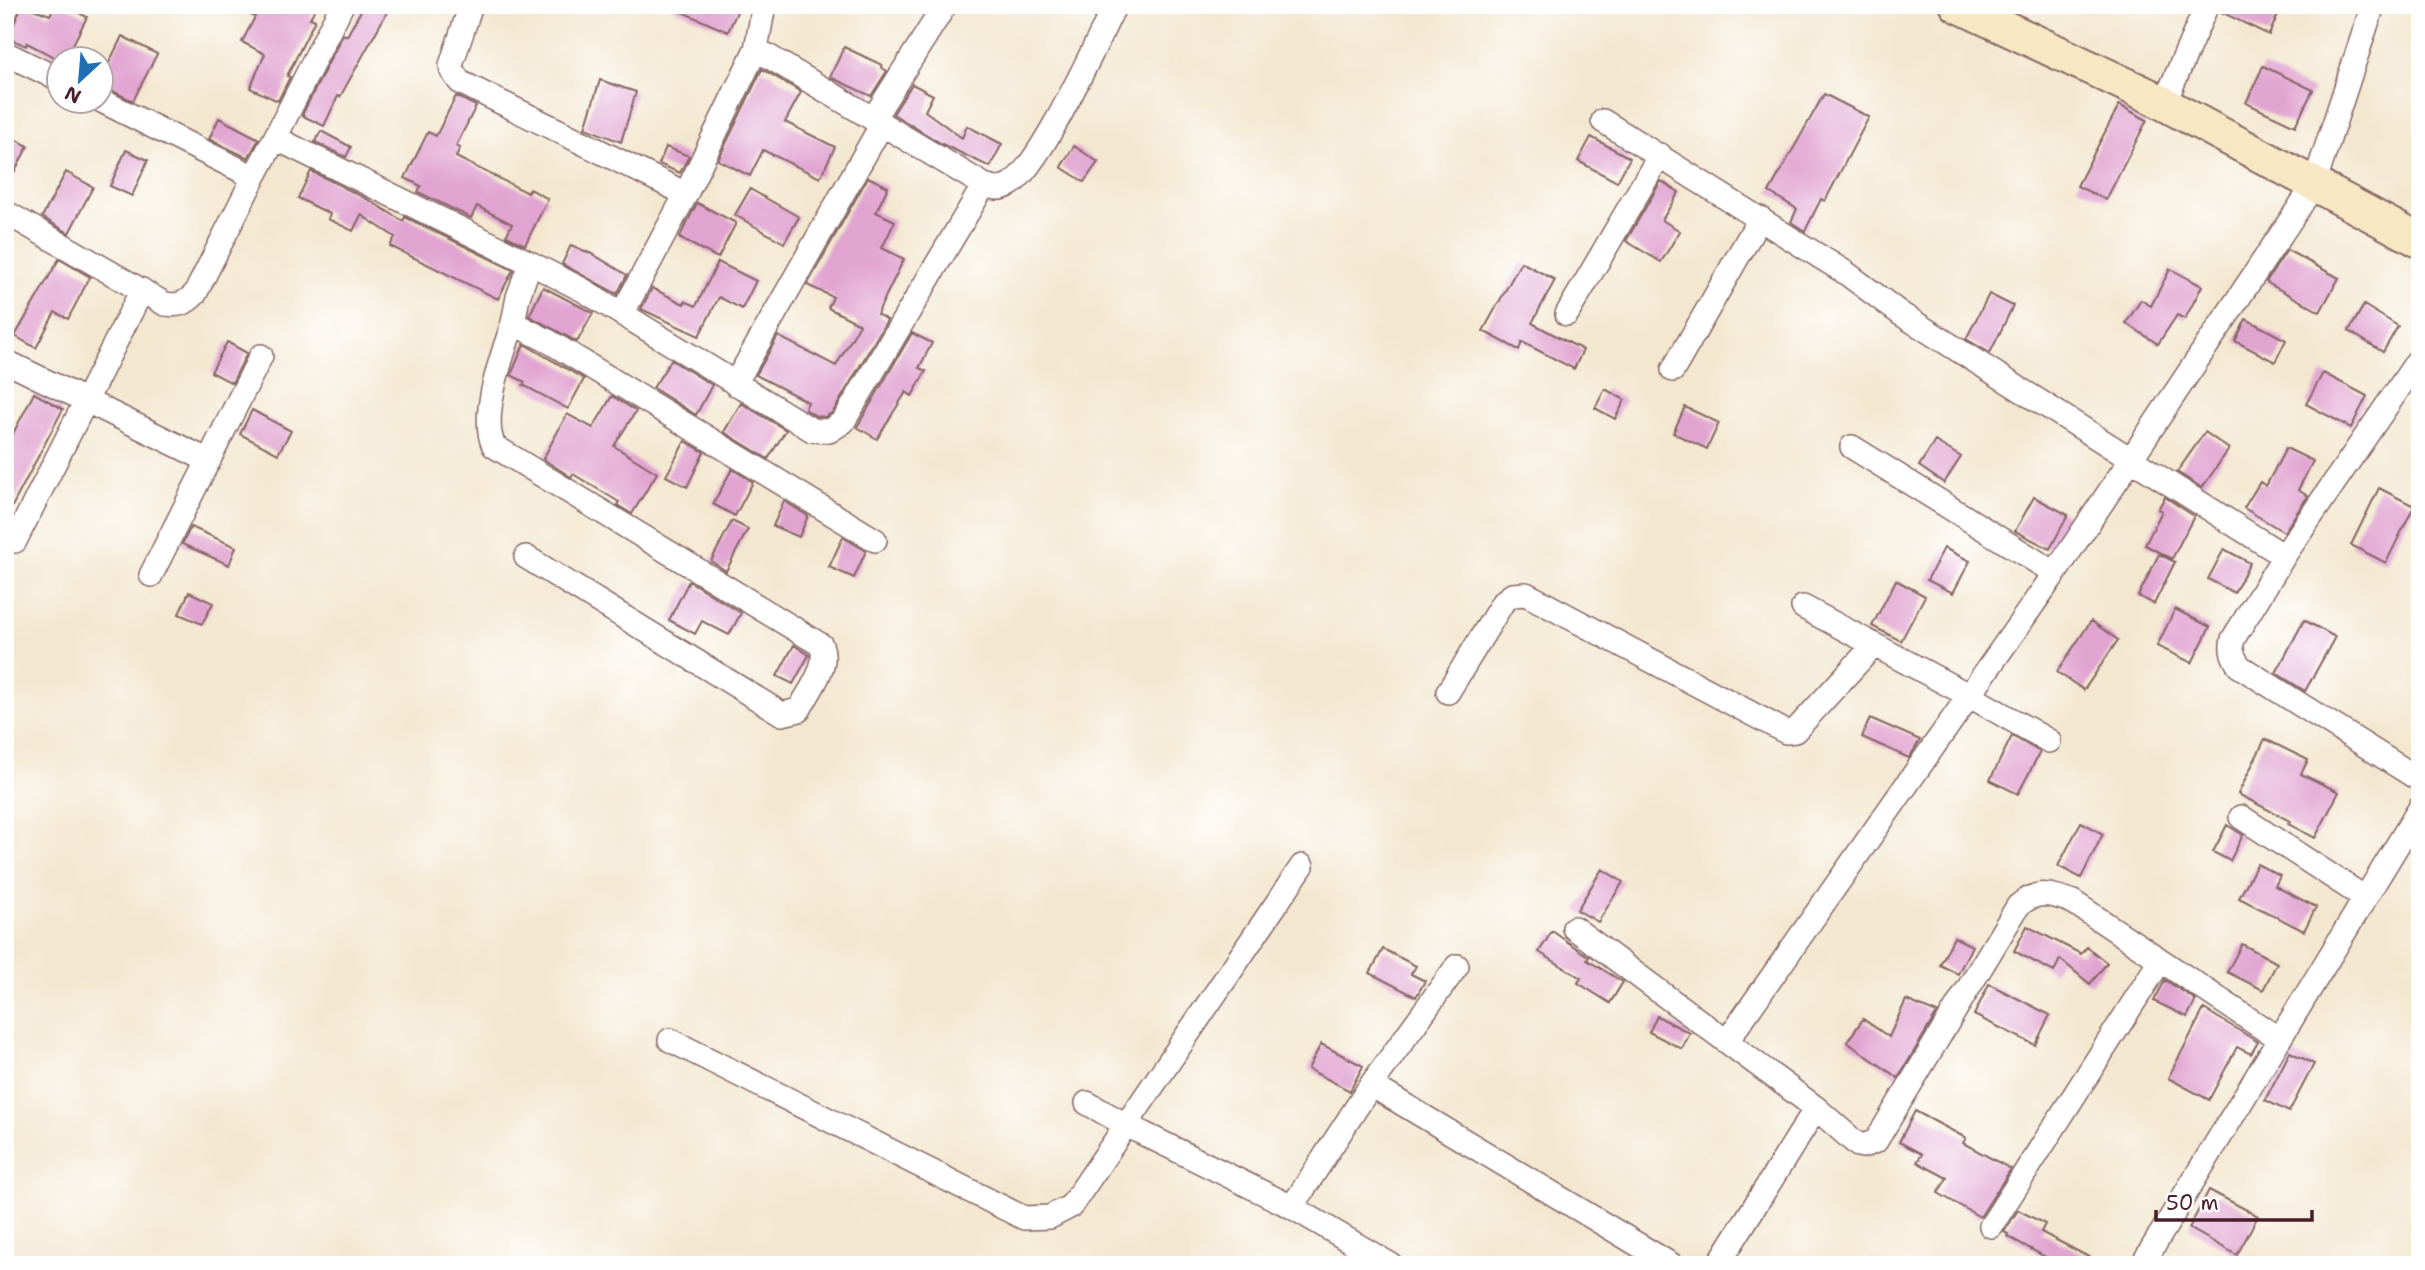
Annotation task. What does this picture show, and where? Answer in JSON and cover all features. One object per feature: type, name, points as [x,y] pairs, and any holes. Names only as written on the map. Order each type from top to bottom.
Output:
[{"type":"main road","points":[[1957,5],[2164,104],[2420,242]]},
{"type":"street","points":[[5,212],[165,304],[187,302],[195,294],[342,5]]},
{"type":"street","points":[[471,5],[451,65],[454,76],[460,82],[685,194]]},
{"type":"street","points":[[622,314],[756,50],[764,5]]},
{"type":"street","points":[[735,384],[945,5]]},
{"type":"street","points":[[756,50],[984,185],[998,189],[1012,184],[1023,172],[1053,128],[1115,5]]},
{"type":"street","points":[[2164,104],[2207,5]]},
{"type":"street","points":[[1727,1041],[2055,573],[2314,185],[2373,5]]},
{"type":"street","points":[[5,53],[46,73]]},
{"type":"street","points":[[116,108],[254,177]]},
{"type":"street","points":[[1603,121],[1760,218],[1846,273],[1901,314],[2284,556]]},
{"type":"street","points":[[275,138],[583,289],[812,430],[829,431],[843,422],[984,185]]},
{"type":"street","points":[[1567,314],[1660,155]]},
{"type":"street","points":[[1672,370],[1760,218]]},
{"type":"street","points":[[526,558],[782,714],[799,710],[823,664],[825,654],[821,645],[494,446],[488,430],[496,374],[530,262]]},
{"type":"street","points":[[15,541],[142,290]]},
{"type":"street","points":[[513,323],[550,342],[875,540]]},
{"type":"street","points":[[151,575],[261,356]]},
{"type":"street","points":[[2420,357],[2284,556],[2233,639],[2232,654],[2239,666],[2420,780]]},
{"type":"street","points":[[5,361],[209,461]]},
{"type":"street","points":[[1852,447],[2055,573]]},
{"type":"street","points":[[1448,692],[1503,602],[1513,595],[1526,594],[1786,733],[1796,731],[1874,645]]},
{"type":"street","points":[[1803,607],[2049,741]]},
{"type":"street","points":[[2142,1265],[2420,808]]},
{"type":"street","points":[[2241,817],[2365,898]]},
{"type":"street","points":[[670,1040],[1024,1218],[1050,1217],[1071,1206],[1302,866]]},
{"type":"street","points":[[1574,928],[1863,1146],[1876,1140],[2018,906],[2028,898],[2040,894],[2073,902],[2279,1039]]},
{"type":"street","points":[[1991,1227],[2160,961]]},
{"type":"street","points":[[1292,1207],[1371,1085],[1457,966]]},
{"type":"street","points":[[1371,1085],[1672,1265]]},
{"type":"street","points":[[1087,1103],[1292,1207],[1391,1265]]},
{"type":"street","points":[[1718,1265],[1816,1108]]},
{"type":"building","points":[[22,5],[50,15],[55,5],[63,5],[87,17],[72,46],[46,46],[46,53],[27,43],[26,46],[8,38]]},
{"type":"building","points":[[232,5],[317,5],[310,18],[315,20],[287,76],[290,77],[278,101],[250,88],[265,54],[242,42],[255,17]]},
{"type":"building","points":[[364,5],[391,5],[340,97],[338,96],[324,126],[303,116],[303,113],[343,34],[347,36]]},
{"type":"building","points":[[666,5],[740,5],[728,32]]},
{"type":"building","points":[[2221,5],[2282,5],[2269,35],[2219,11]]},
{"type":"building","points":[[122,36],[157,54],[133,101],[116,93],[116,48]]},
{"type":"building","points":[[844,47],[882,65],[887,71],[871,96],[830,77]]},
{"type":"building","points":[[2263,66],[2313,90],[2295,126],[2246,103]]},
{"type":"building","points":[[762,69],[801,92],[785,122],[835,147],[820,178],[763,150],[750,176],[718,160]]},
{"type":"building","points":[[600,80],[636,92],[621,142],[585,128]]},
{"type":"building","points":[[912,84],[933,95],[925,111],[962,138],[967,126],[1002,144],[990,167],[942,144],[893,114]]},
{"type":"building","points":[[1824,94],[1869,117],[1825,201],[1821,199],[1805,231],[1791,222],[1797,209],[1769,192]]},
{"type":"building","points":[[456,96],[476,106],[456,146],[460,148],[456,157],[528,193],[530,189],[548,199],[525,245],[506,236],[512,224],[477,206],[471,218],[418,192],[421,186],[405,178],[428,132],[436,136]]},
{"type":"building","points":[[2119,105],[2147,120],[2106,200],[2077,186]]},
{"type":"building","points":[[219,118],[259,139],[248,158],[209,139]]},
{"type":"building","points":[[321,131],[351,147],[346,157],[315,142]]},
{"type":"building","points":[[5,134],[28,146],[5,190]]},
{"type":"building","points":[[1591,137],[1630,158],[1617,182],[1578,161]]},
{"type":"building","points":[[1074,146],[1098,162],[1084,182],[1061,167]]},
{"type":"building","points":[[666,147],[689,156],[680,173],[659,164]]},
{"type":"building","points":[[126,150],[148,160],[132,196],[110,186]]},
{"type":"building","points":[[311,171],[369,200],[403,221],[405,217],[513,270],[498,299],[390,246],[395,237],[361,215],[353,231],[328,219],[330,214],[298,198]]},
{"type":"building","points":[[66,172],[93,187],[69,233],[42,217]]},
{"type":"building","points":[[868,177],[888,187],[876,212],[895,221],[882,248],[904,259],[877,314],[887,320],[833,412],[825,417],[816,416],[805,409],[808,402],[756,375],[778,336],[836,366],[860,324],[828,308],[833,297],[807,285]]},
{"type":"building","points":[[1661,181],[1679,192],[1662,220],[1680,231],[1661,262],[1626,241]]},
{"type":"building","points":[[750,189],[799,217],[784,243],[735,215]]},
{"type":"building","points":[[697,203],[736,223],[718,258],[679,238]]},
{"type":"building","points":[[571,245],[627,275],[617,294],[562,264]]},
{"type":"building","points":[[2287,250],[2339,278],[2320,312],[2266,282]]},
{"type":"building","points":[[59,259],[90,277],[68,319],[55,312],[36,348],[15,336]]},
{"type":"building","points":[[718,262],[756,281],[742,309],[719,297],[699,336],[641,309],[652,288],[684,304],[685,301],[696,306]]},
{"type":"building","points":[[1521,262],[1555,280],[1532,323],[1583,350],[1574,369],[1522,342],[1519,350],[1483,331]]},
{"type":"building","points":[[2170,269],[2202,286],[2185,319],[2177,315],[2158,344],[2126,323],[2141,300],[2151,306]]},
{"type":"building","points":[[543,287],[593,313],[577,342],[529,316]]},
{"type":"building","points":[[1989,294],[2013,306],[1990,353],[1966,339]]},
{"type":"building","points":[[2364,305],[2398,326],[2383,352],[2349,331]]},
{"type":"building","points":[[2246,319],[2286,340],[2275,362],[2235,341]]},
{"type":"building","points":[[912,333],[932,343],[919,368],[926,371],[912,396],[906,392],[877,439],[857,427]]},
{"type":"building","points":[[227,342],[247,353],[232,383],[211,372]]},
{"type":"building","points":[[524,344],[584,379],[568,409],[523,385],[525,382],[511,375]]},
{"type":"building","points":[[671,360],[712,385],[696,415],[653,388]]},
{"type":"building","points":[[2323,373],[2367,396],[2351,428],[2306,404]]},
{"type":"building","points":[[1605,389],[1625,400],[1615,419],[1595,408]]},
{"type":"building","points":[[34,393],[63,409],[5,520],[5,449]]},
{"type":"building","points":[[612,396],[636,411],[614,446],[657,473],[632,514],[617,505],[619,502],[543,459],[567,414],[593,428]]},
{"type":"building","points":[[741,403],[786,430],[768,459],[724,432]]},
{"type":"building","points":[[1685,407],[1719,423],[1707,449],[1673,433]]},
{"type":"building","points":[[252,410],[291,431],[278,454],[240,434]]},
{"type":"building","points":[[2205,432],[2229,449],[2202,488],[2177,472]]},
{"type":"building","points":[[685,441],[704,452],[687,487],[666,476]]},
{"type":"building","points":[[1935,441],[1961,457],[1944,483],[1919,466]]},
{"type":"building","points":[[2286,448],[2313,461],[2298,490],[2308,496],[2284,532],[2244,508],[2260,482],[2266,486]]},
{"type":"building","points":[[732,469],[753,482],[735,516],[713,504]]},
{"type":"building","points":[[2379,488],[2414,506],[2386,563],[2351,545]]},
{"type":"building","points":[[2034,497],[2068,515],[2050,549],[2015,531]]},
{"type":"building","points":[[2165,497],[2194,516],[2172,559],[2145,545],[2162,511],[2158,509]]},
{"type":"building","points":[[784,501],[808,516],[799,537],[773,526]]},
{"type":"building","points":[[732,521],[748,529],[726,571],[711,561]]},
{"type":"building","points":[[191,527],[236,547],[229,565],[182,544]]},
{"type":"building","points":[[843,537],[866,551],[854,578],[829,567]]},
{"type":"building","points":[[1944,548],[1970,561],[1953,593],[1927,580]]},
{"type":"building","points":[[2224,549],[2250,563],[2234,593],[2208,579]]},
{"type":"building","points":[[2159,554],[2175,562],[2154,604],[2138,596]]},
{"type":"building","points":[[1896,580],[1925,596],[1901,641],[1872,626]]},
{"type":"building","points":[[689,581],[741,613],[729,635],[702,621],[695,634],[669,620]]},
{"type":"building","points":[[189,592],[213,603],[202,624],[179,614]]},
{"type":"building","points":[[2175,609],[2210,627],[2192,663],[2157,646]]},
{"type":"building","points":[[2304,620],[2335,637],[2305,691],[2276,673]]},
{"type":"building","points":[[2091,621],[2118,640],[2084,690],[2057,672]]},
{"type":"building","points":[[794,645],[809,655],[793,684],[777,676]]},
{"type":"building","points":[[1870,718],[1920,740],[1909,758],[1862,737]]},
{"type":"building","points":[[2012,736],[2040,752],[2018,794],[1990,780]]},
{"type":"building","points":[[2265,739],[2308,760],[2301,774],[2339,792],[2315,838],[2288,824],[2290,821],[2238,794]]},
{"type":"building","points":[[2081,822],[2103,834],[2081,878],[2058,866]]},
{"type":"building","points":[[2227,825],[2243,835],[2230,861],[2213,852]]},
{"type":"building","points":[[2257,864],[2280,876],[2275,886],[2316,907],[2304,931],[2239,898]]},
{"type":"building","points":[[1602,869],[1623,882],[1598,922],[1577,910]]},
{"type":"building","points":[[2027,926],[2081,954],[2087,947],[2107,963],[2090,984],[2060,959],[2054,972],[2014,951]]},
{"type":"building","points":[[1552,931],[1589,957],[1587,960],[1623,982],[1610,1003],[1578,983],[1581,978],[1539,952]]},
{"type":"building","points":[[1954,937],[1972,946],[1958,974],[1940,965]]},
{"type":"building","points":[[2242,944],[2277,963],[2263,990],[2227,972]]},
{"type":"building","points":[[1383,949],[1416,966],[1411,974],[1425,981],[1416,997],[1370,973]]},
{"type":"building","points":[[2165,980],[2196,1000],[2187,1017],[2154,1001]]},
{"type":"building","points":[[1989,984],[2050,1015],[2035,1045],[1974,1015]]},
{"type":"building","points":[[1906,1000],[1937,1013],[1898,1078],[1847,1042],[1863,1019],[1889,1037]]},
{"type":"building","points":[[2204,1009],[2258,1042],[2251,1054],[2237,1047],[2209,1100],[2168,1078]]},
{"type":"building","points":[[1657,1016],[1690,1033],[1682,1049],[1649,1032]]},
{"type":"building","points":[[1321,1044],[1363,1066],[1350,1091],[1308,1069]]},
{"type":"building","points":[[2290,1052],[2314,1064],[2289,1112],[2265,1100]]},
{"type":"building","points":[[1915,1111],[1966,1138],[1963,1143],[2011,1169],[1980,1217],[1938,1193],[1947,1178],[1917,1162],[1922,1154],[1899,1142]]},
{"type":"building","points":[[2209,1190],[2258,1216],[2237,1255],[2189,1228]]},
{"type":"building","points":[[2018,1210],[2045,1224],[2041,1232],[2104,1265],[2060,1265],[2007,1236],[2004,1232]]}]
